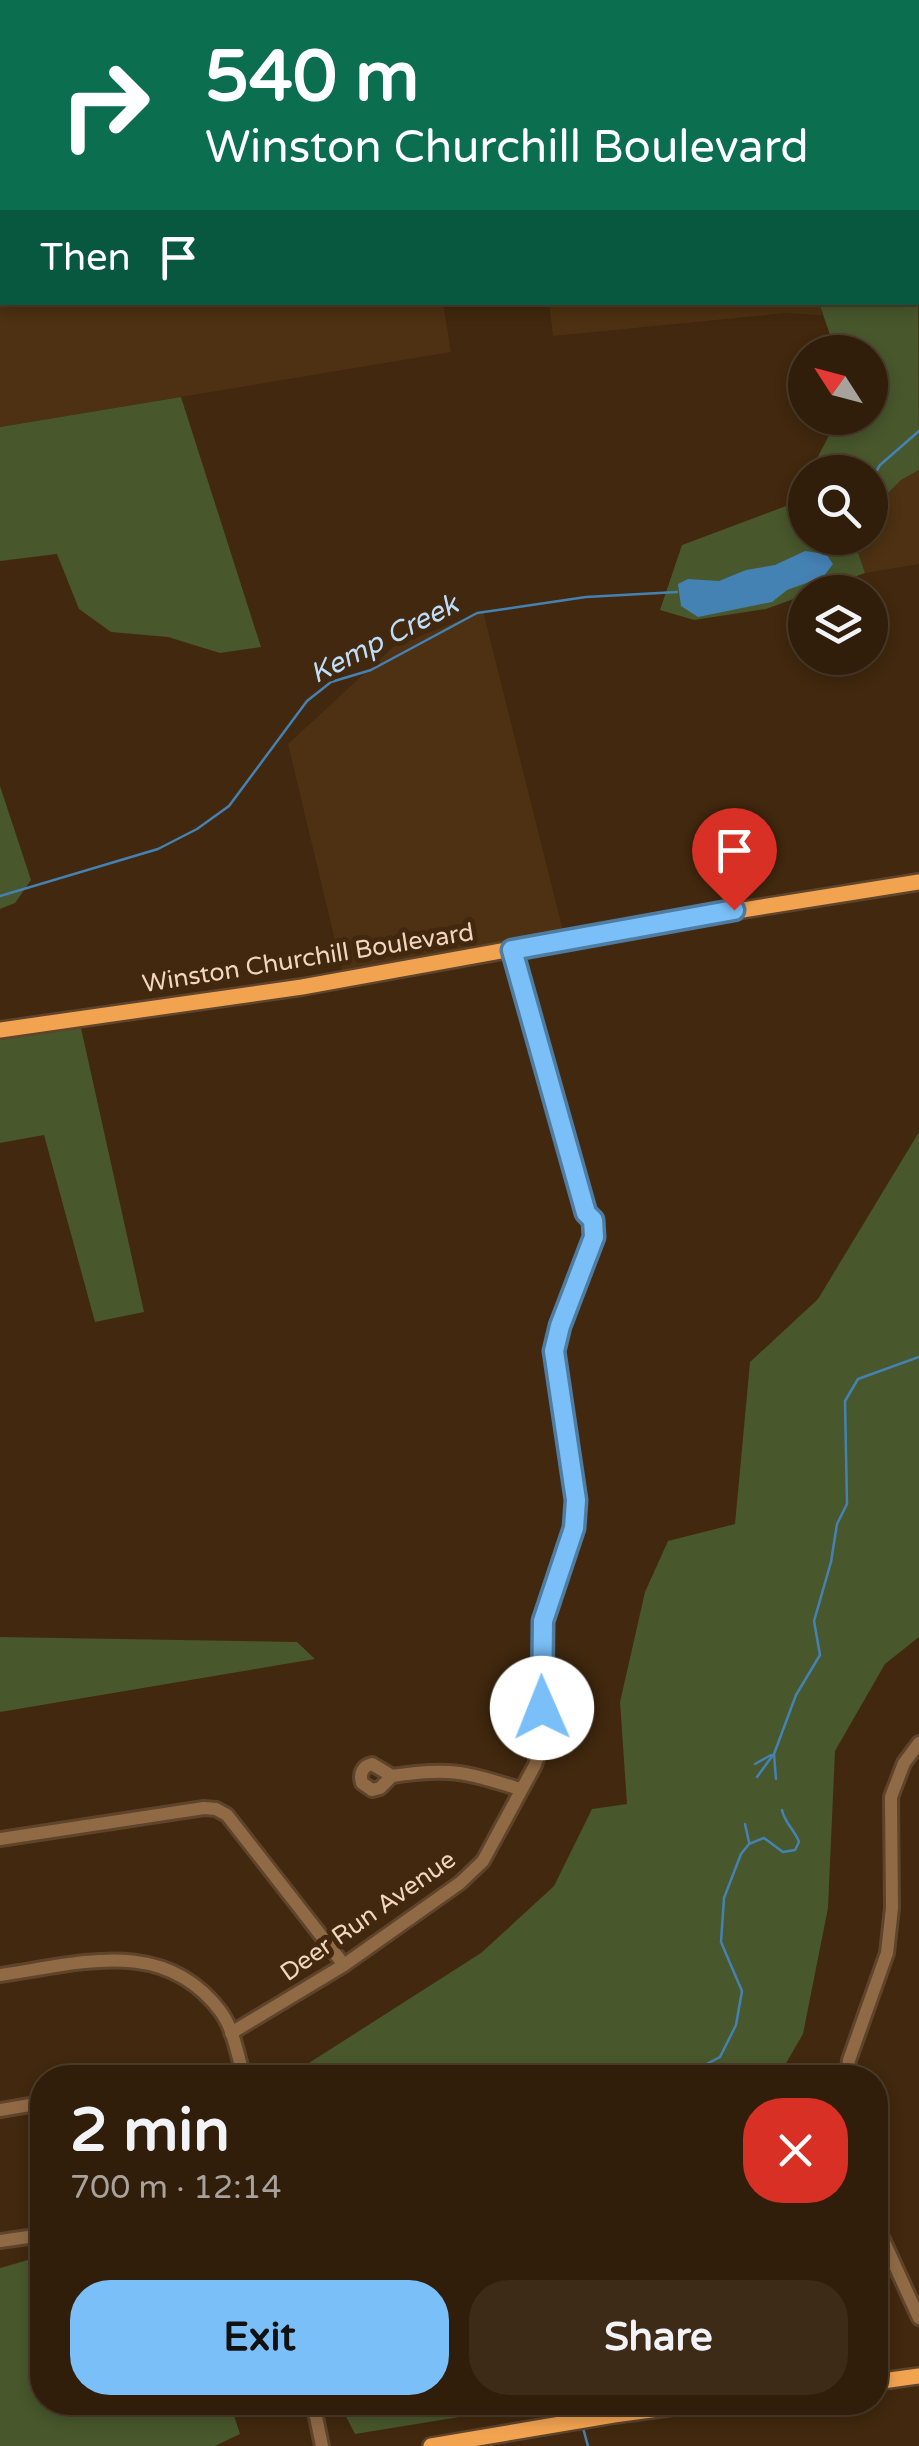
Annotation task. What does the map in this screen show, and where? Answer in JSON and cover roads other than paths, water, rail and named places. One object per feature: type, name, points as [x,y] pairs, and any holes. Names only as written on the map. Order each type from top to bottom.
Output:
[{"type":"main road","name":"Winston Churchill Boulevard","points":[[0,1030],[302,987],[919,882]]},
{"type":"main road","points":[[888,2380],[919,2376]]},
{"type":"main road","points":[[431,2446],[608,2415]]},
{"type":"street","name":"Deer Run Avenue","points":[[231,2033],[344,1965],[474,1870],[483,1861],[540,1748],[543,1621],[574,1528],[576,1500],[554,1351],[594,1237],[593,1220],[586,1213],[512,950]]},
{"type":"street","points":[[848,2065],[887,1953],[892,1908],[891,1797],[904,1764],[919,1743]]},
{"type":"street","points":[[392,1776],[461,1770],[520,1789]]},
{"type":"street","points":[[0,1839],[216,1809],[227,1815],[344,1965]]},
{"type":"street","points":[[0,1976],[108,1958],[156,1965],[222,2013],[240,2065]]},
{"type":"street","points":[[0,2110],[30,2106]]},
{"type":"street","points":[[0,2241],[30,2237]]},
{"type":"street","points":[[888,2250],[919,2318]]},
{"type":"street","points":[[906,2288],[919,2282]]},
{"type":"street","points":[[316,2415],[322,2446]]},
{"type":"water","points":[[796,555],[827,555],[833,564],[825,575],[788,575],[788,590],[772,602],[698,617],[681,606],[678,584],[688,579],[719,581],[746,570],[775,565]]},
{"type":"waterway","name":"Kemp Creek","points":[[888,458],[919,431]]},
{"type":"waterway","name":"Kemp Creek","points":[[0,896],[158,849],[197,829],[229,806],[307,701],[331,682],[371,670],[477,613],[586,597],[677,592]]},
{"type":"waterway","points":[[776,1779],[774,1754],[796,1695],[820,1655],[814,1621],[837,1524],[847,1504],[845,1401],[858,1379],[919,1357]]},
{"type":"waterway","points":[[755,1764],[771,1755]]},
{"type":"waterway","points":[[757,1777],[773,1755]]},
{"type":"waterway","points":[[705,2065],[720,2057],[736,2025],[742,1991],[721,1942],[724,1898],[741,1854],[749,1844],[764,1838],[783,1852],[795,1850],[799,1842],[782,1810]]},
{"type":"waterway","points":[[745,1824],[749,1842]]},
{"type":"waterway","points":[[583,2428],[588,2446]]}]
